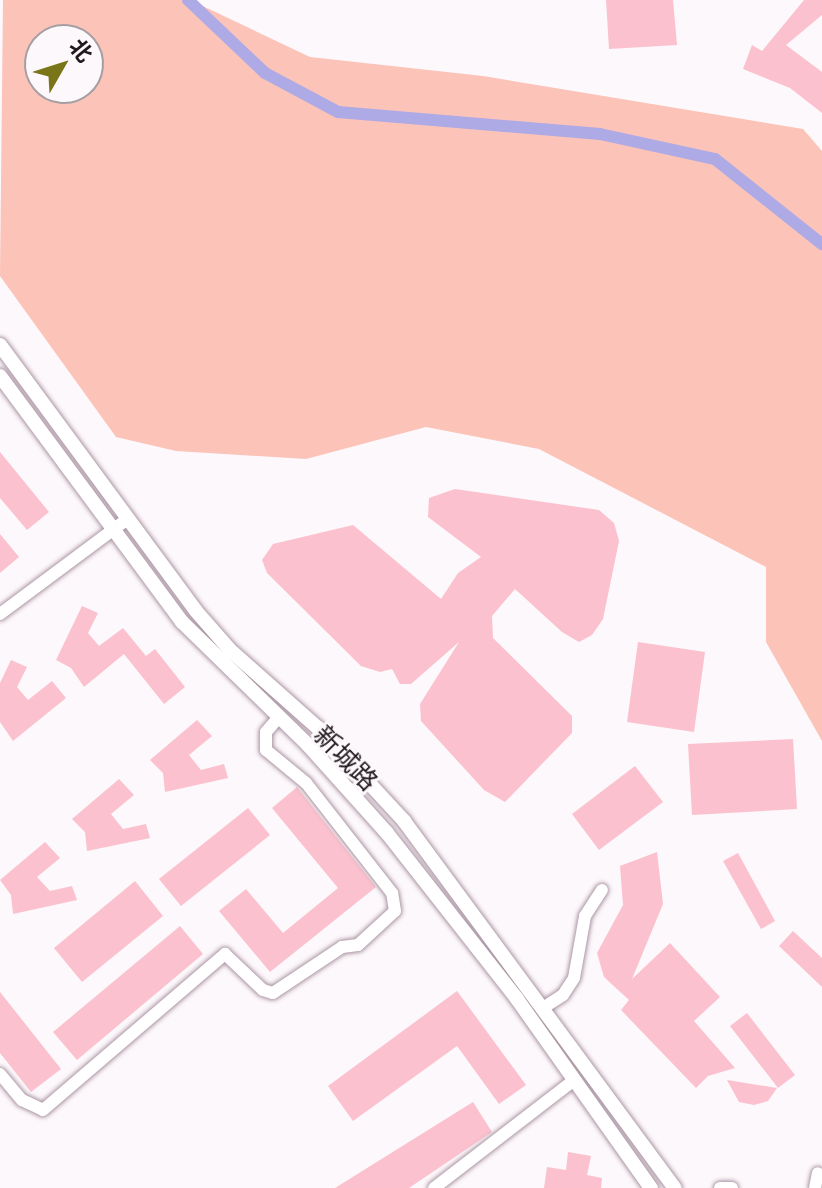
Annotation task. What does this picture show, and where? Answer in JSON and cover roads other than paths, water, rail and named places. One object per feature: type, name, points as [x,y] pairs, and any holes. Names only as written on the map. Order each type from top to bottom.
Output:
[{"type":"main road","name":"新城路","points":[[0,345],[126,520],[230,650],[318,728],[394,809],[546,1006],[675,1188]]},
{"type":"main road","name":"新城路","points":[[0,376],[110,532],[182,622],[387,833],[574,1080],[651,1188]]},
{"type":"street","points":[[0,614],[126,520]]},
{"type":"street","points":[[0,1074],[22,1100],[43,1110],[225,954],[263,990],[273,993],[342,947],[358,945],[389,919],[395,911],[392,893],[306,783],[266,750],[266,732],[278,718]]},
{"type":"street","points":[[546,1006],[563,995],[574,978],[585,916],[602,890]]},
{"type":"street","points":[[434,1188],[574,1080]]},
{"type":"street","points":[[815,1188],[818,1173]]},
{"type":"street","points":[[720,1188],[732,1188]]},
{"type":"waterway","points":[[188,0],[265,73],[338,112],[600,134],[715,159],[822,244]]}]
